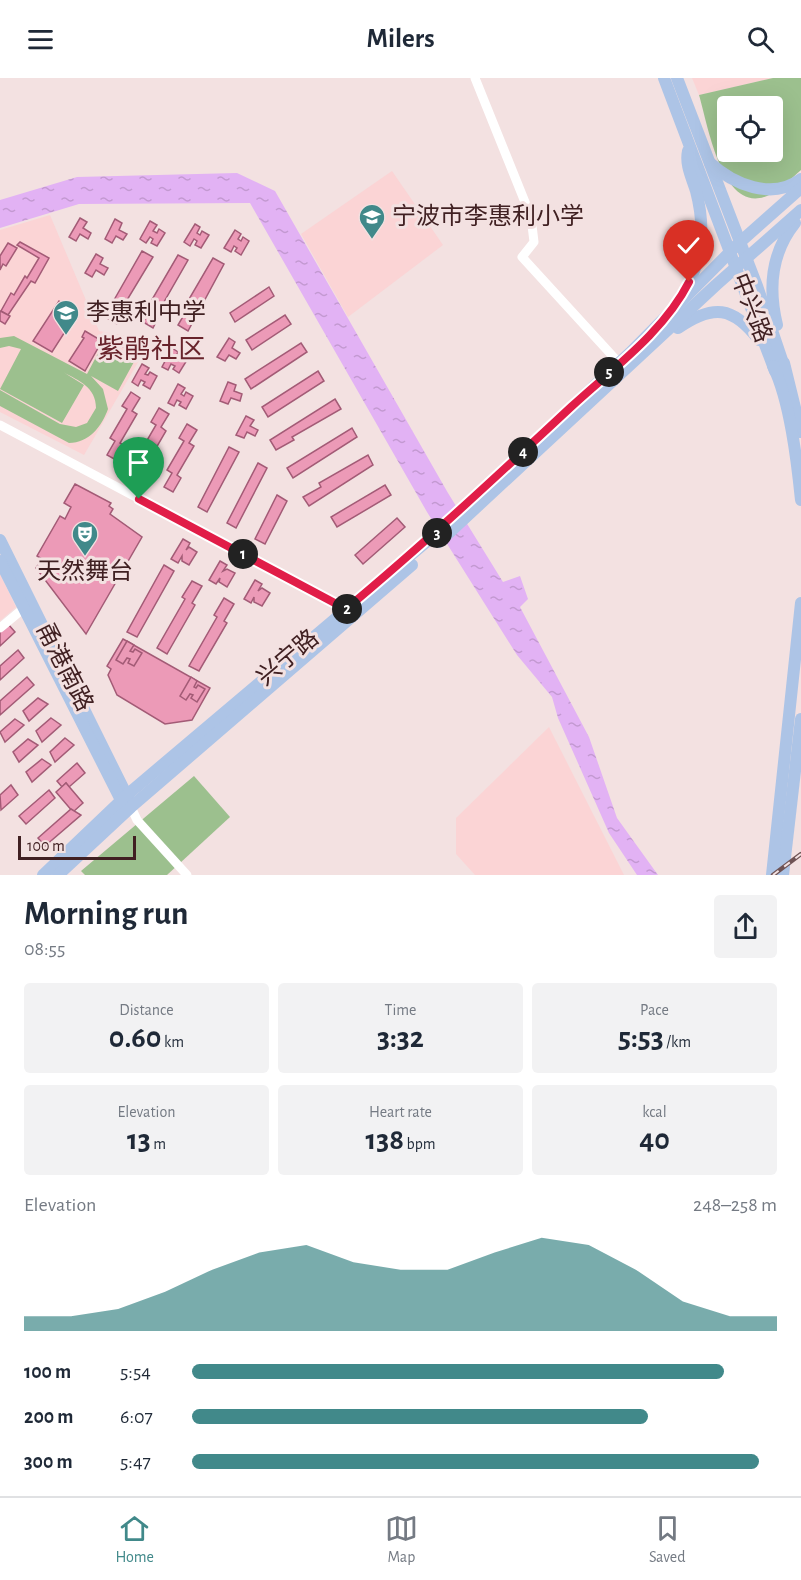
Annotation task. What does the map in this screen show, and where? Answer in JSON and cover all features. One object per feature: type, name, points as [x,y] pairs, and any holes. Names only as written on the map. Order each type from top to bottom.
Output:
[{"type":"main road","name":"中兴路","points":[[664,78],[730,253],[741,264]]},
{"type":"main road","name":"中兴路","points":[[677,78],[739,243],[741,264],[780,370]]},
{"type":"main road","name":"中兴路","points":[[689,144],[686,159],[697,199],[703,237]]},
{"type":"main road","points":[[710,162],[738,184],[754,187],[786,187],[801,179]]},
{"type":"main road","name":"兴宁路","points":[[490,490],[665,319],[739,243],[801,188]]},
{"type":"main road","name":"兴宁路","points":[[58,875],[126,800],[428,546],[801,210]]},
{"type":"main road","points":[[801,217],[787,234],[777,258],[771,286],[780,370],[797,460],[801,500]]},
{"type":"main road","name":"兴宁路","points":[[665,319],[689,282],[703,237]]},
{"type":"main road","name":"兴宁路","points":[[658,338],[705,312],[727,313],[748,326],[780,370]]},
{"type":"main road","points":[[780,370],[801,432]]},
{"type":"main road","name":"甬港南路","points":[[0,540],[126,800]]},
{"type":"main road","name":"兴宁路","points":[[43,875],[346,609],[428,546]]},
{"type":"main road","name":"甬港南路","points":[[0,561],[126,800]]},
{"type":"main road","points":[[772,875],[801,603]]},
{"type":"main road","points":[[783,875],[801,719]]},
{"type":"street","points":[[475,78],[531,216],[534,242],[522,257],[619,363]]},
{"type":"street","points":[[0,425],[346,609]]},
{"type":"street","points":[[0,628],[24,608]]},
{"type":"street","points":[[126,800],[137,820],[187,875]]},
{"type":"shaded area","points":[[692,78],[773,78],[699,95]]},
{"type":"shaded area","name":"宁波市李惠利小学","points":[[392,171],[443,245],[348,317],[301,234]]},
{"type":"shaded area","name":"李惠利中学","points":[[50,215],[99,331],[151,340],[84,455],[0,412],[0,230]]},
{"type":"shaded area","points":[[0,574],[16,607],[0,621]]},
{"type":"shaded area","points":[[549,727],[624,875],[475,875],[456,854],[456,818]]},
{"type":"green space","points":[[773,78],[801,78],[801,170],[783,186],[771,194],[754,198],[741,194],[729,182],[719,162],[783,162],[783,96],[717,96],[717,157],[699,95]]},
{"type":"green space","points":[[14,336],[87,374],[104,342],[135,360],[118,391],[91,376],[103,389],[108,409],[98,427],[89,437],[69,443],[0,406],[0,390],[60,424],[76,427],[87,423],[96,408],[90,390],[86,386],[80,382],[63,372],[84,385],[62,423],[0,389],[21,349],[9,346],[0,348],[0,338]]},
{"type":"green space","points":[[194,776],[230,817],[167,875],[85,875],[81,871]]},
{"type":"water","points":[[237,173],[275,191],[448,493],[503,582],[520,576],[528,599],[520,607],[589,737],[617,818],[658,875],[637,875],[609,833],[558,718],[552,697],[517,655],[427,512],[250,203],[79,204],[0,228],[0,200],[77,177]]},
{"type":"building","points":[[80,218],[87,222],[83,228],[91,233],[88,239],[80,234],[76,241],[69,237]]},
{"type":"building","points":[[115,219],[122,223],[119,230],[127,234],[123,240],[116,236],[112,243],[105,239]]},
{"type":"building","points":[[150,221],[157,225],[153,231],[157,233],[159,229],[165,233],[157,246],[151,243],[153,239],[150,237],[146,243],[140,239]]},
{"type":"building","points":[[195,224],[200,227],[197,233],[200,235],[202,231],[209,235],[201,248],[195,245],[197,241],[194,239],[190,246],[184,242]]},
{"type":"building","points":[[235,230],[241,234],[238,239],[241,241],[243,237],[249,241],[241,255],[235,251],[237,248],[234,246],[231,252],[224,248]]},
{"type":"building","points":[[20,242],[49,258],[35,283],[31,281],[8,315],[1,311],[11,293],[14,295],[39,258],[17,245]]},
{"type":"building","points":[[8,243],[17,248],[6,266],[3,264],[0,270],[0,256]]},
{"type":"building","points":[[142,251],[153,257],[124,305],[127,307],[117,324],[107,318],[117,301],[114,300]]},
{"type":"building","points":[[96,254],[103,258],[100,264],[108,268],[104,275],[96,270],[92,277],[85,273]]},
{"type":"building","points":[[178,255],[188,260],[160,309],[162,310],[153,328],[143,322],[153,305],[150,303]]},
{"type":"building","points":[[213,258],[224,264],[188,331],[178,325],[188,308],[185,306]]},
{"type":"building","points":[[269,287],[274,296],[235,322],[230,313]]},
{"type":"building","points":[[59,301],[77,313],[52,352],[33,341]]},
{"type":"building","points":[[0,311],[10,316],[5,324],[0,321]]},
{"type":"building","points":[[285,315],[291,324],[252,350],[246,340]]},
{"type":"building","points":[[85,331],[102,341],[85,371],[69,361],[84,338],[82,337]]},
{"type":"building","points":[[118,337],[146,345],[140,357],[115,342]]},
{"type":"building","points":[[229,338],[235,342],[232,348],[240,353],[236,359],[229,355],[225,361],[217,357]]},
{"type":"building","points":[[301,343],[307,352],[251,389],[245,379]]},
{"type":"building","points":[[172,348],[178,352],[175,358],[178,359],[180,356],[187,360],[179,373],[173,369],[175,366],[171,364],[168,370],[162,367]]},
{"type":"building","points":[[142,364],[149,368],[145,374],[148,375],[150,372],[157,376],[150,389],[143,385],[145,382],[141,380],[138,386],[132,382]]},
{"type":"building","points":[[318,371],[324,381],[268,417],[262,407]]},
{"type":"building","points":[[228,382],[236,385],[234,391],[242,394],[240,401],[231,398],[228,404],[220,401]]},
{"type":"building","points":[[178,384],[185,388],[181,394],[184,396],[186,392],[193,396],[186,409],[179,405],[181,402],[177,400],[174,406],[168,403]]},
{"type":"building","points":[[131,392],[140,398],[132,411],[137,414],[120,443],[125,446],[116,460],[107,455],[115,441],[110,438],[127,409],[122,406]]},
{"type":"building","points":[[335,399],[341,409],[292,437],[294,440],[276,450],[270,440]]},
{"type":"building","points":[[159,408],[169,414],[161,427],[166,431],[149,460],[153,462],[145,476],[136,471],[144,457],[139,454],[156,425],[151,422]]},
{"type":"building","points":[[246,416],[254,420],[250,426],[258,430],[255,436],[247,432],[244,438],[236,435]]},
{"type":"building","points":[[187,424],[197,430],[189,443],[194,446],[177,475],[181,478],[173,492],[164,487],[172,473],[167,470],[184,441],[179,438]]},
{"type":"building","points":[[352,428],[357,437],[293,478],[287,468]]},
{"type":"building","points":[[229,447],[239,452],[207,512],[198,507]]},
{"type":"building","points":[[368,455],[373,465],[309,506],[303,497],[321,487],[319,483]]},
{"type":"building","points":[[258,463],[267,468],[236,528],[227,523]]},
{"type":"building","name":"天然舞台","points":[[75,484],[111,503],[109,506],[113,509],[110,514],[142,537],[86,634],[36,568],[42,559],[37,556],[60,516],[65,519],[71,507],[64,503]]},
{"type":"building","points":[[385,485],[391,495],[337,527],[331,517]]},
{"type":"building","points":[[277,495],[287,501],[265,544],[255,539]]},
{"type":"building","points":[[397,518],[405,527],[363,564],[355,555]]},
{"type":"building","points":[[183,539],[190,543],[186,550],[189,547],[197,552],[189,565],[182,561],[182,556],[178,563],[171,559]]},
{"type":"building","points":[[220,561],[227,565],[223,571],[227,569],[235,573],[227,587],[219,582],[220,578],[216,584],[209,580]]},
{"type":"building","points":[[164,565],[174,571],[137,637],[127,632]]},
{"type":"building","points":[[255,580],[262,584],[258,591],[262,588],[270,593],[262,606],[254,602],[254,597],[251,603],[244,599]]},
{"type":"building","points":[[192,581],[202,586],[192,603],[195,605],[167,654],[157,648],[185,599],[182,597]]},
{"type":"building","points":[[224,598],[234,604],[224,621],[227,623],[199,671],[189,666],[217,617],[214,615]]},
{"type":"building","points":[[8,624],[15,632],[0,646],[0,631]]},
{"type":"building","points":[[123,639],[210,688],[192,720],[165,724],[117,695],[108,675],[111,669],[107,666]]},
{"type":"building","points":[[127,641],[134,645],[130,651],[133,652],[135,649],[142,653],[134,666],[128,663],[130,659],[127,658],[123,664],[116,660]]},
{"type":"building","points":[[18,650],[24,658],[0,680],[0,666]]},
{"type":"building","points":[[27,677],[34,685],[0,715],[0,701]]},
{"type":"building","points":[[191,677],[197,681],[194,687],[198,685],[205,689],[197,702],[191,698],[193,695],[190,694],[186,700],[180,696]]},
{"type":"building","points":[[38,698],[48,704],[29,721],[23,711]]},
{"type":"building","points":[[51,718],[61,725],[42,742],[36,731]]},
{"type":"building","points":[[15,719],[24,725],[5,742],[0,732]]},
{"type":"building","points":[[65,738],[74,745],[55,762],[50,752]]},
{"type":"building","points":[[28,739],[38,745],[19,762],[13,752]]},
{"type":"building","points":[[42,759],[51,765],[32,782],[26,772]]},
{"type":"building","points":[[77,763],[85,773],[69,787],[66,783],[62,787],[57,781]]},
{"type":"building","points":[[66,783],[83,803],[73,812],[56,792]]},
{"type":"building","points":[[11,785],[18,795],[1,810],[0,795]]},
{"type":"building","points":[[49,790],[55,798],[26,824],[19,816]]},
{"type":"building","points":[[71,809],[81,815],[45,846],[38,838]]},
{"type":"railway","points":[[773,875],[801,854]]},
{"type":"place","name":"宁波市李惠利小学","points":[[372,240]]},
{"type":"place","name":"李惠利中学","points":[[66,336]]},
{"type":"place","name":"天然舞台","points":[[85,557]]},
{"type":"district","name":"紫鹃社区","points":[[151,349]]},
{"type":"route","points":[[139,499],[346,609],[425,543],[630,353],[665,319],[689,282]]}]
